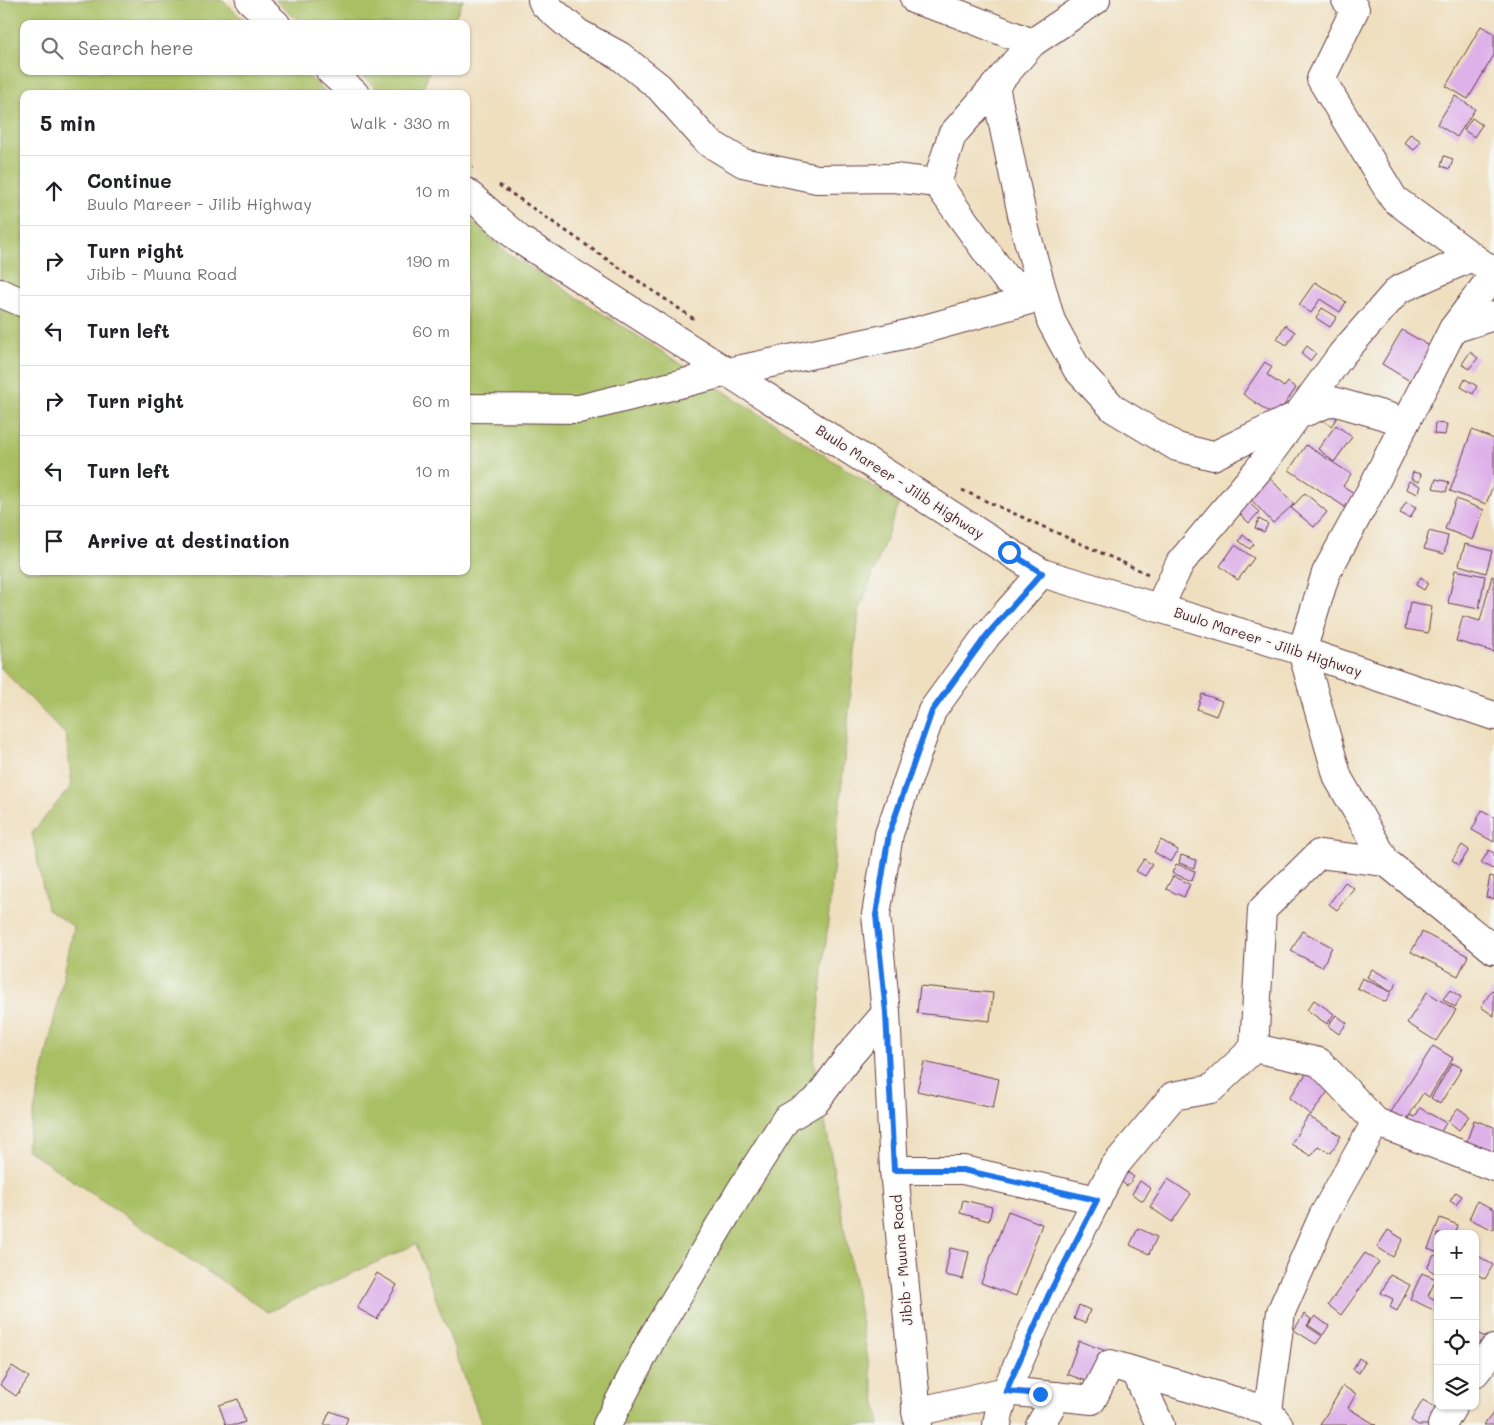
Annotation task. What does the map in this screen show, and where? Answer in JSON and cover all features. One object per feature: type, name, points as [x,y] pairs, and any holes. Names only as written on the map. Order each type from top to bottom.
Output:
[{"type":"street","points":[[250,0],[272,20]]},
{"type":"street","points":[[542,0],[578,33],[620,56],[659,87],[708,142],[743,163],[817,179],[894,178],[937,183],[1006,279],[1044,296]]},
{"type":"street","points":[[915,0],[959,14],[1032,43]]},
{"type":"street","points":[[937,183],[952,135],[1032,43],[1096,0]]},
{"type":"street","points":[[1346,0],[1355,9],[1321,79],[1394,199],[1494,273],[1453,329],[1368,496],[1326,573],[1302,652],[1338,778],[1386,862],[1494,950]]},
{"type":"street","points":[[334,75],[351,90]]},
{"type":"street","points":[[996,86],[1025,229],[1051,321],[1077,369],[1114,409],[1177,447],[1212,456],[1333,400],[1388,416],[1404,425]]},
{"type":"street","name":"Buulo Mareer - Jilib Highway","points":[[470,180],[519,239],[1042,573],[1302,652],[1494,716]]},
{"type":"street","points":[[1159,608],[1180,563],[1258,470],[1342,354],[1398,290],[1472,257]]},
{"type":"street","points":[[0,293],[20,301]]},
{"type":"street","points":[[470,408],[579,409],[728,372],[903,334],[1044,296]]},
{"type":"street","points":[[1453,329],[1494,316]]},
{"type":"street","name":"Jibib - Muuna Road","points":[[917,1419],[894,1170],[886,1013],[876,915],[889,834],[932,711],[987,635],[1042,573]]},
{"type":"street","points":[[997,1425],[1006,1391],[1049,1294],[1113,1168],[1173,1096],[1211,1089],[1254,1048],[1262,910],[1319,854],[1386,862]]},
{"type":"street","points":[[606,1425],[651,1340],[786,1119],[816,1101],[850,1055],[886,1013]]},
{"type":"street","points":[[1254,1048],[1319,1062],[1376,1122],[1494,1167]]},
{"type":"street","points":[[917,1419],[1006,1391],[1092,1400],[1110,1364],[1274,1418],[1281,1312],[1322,1216],[1376,1122]]},
{"type":"street","points":[[894,1170],[963,1170],[1097,1200]]},
{"type":"street","points":[[1479,1369],[1494,1350]]},
{"type":"street","points":[[1136,1372],[1160,1425]]},
{"type":"street","points":[[1040,1425],[1057,1396]]},
{"type":"street","points":[[1442,1425],[1451,1410]]},
{"type":"path","points":[[499,186],[702,324]]},
{"type":"path","points":[[957,488],[1156,577]]},
{"type":"green space","points":[[0,0],[222,0],[244,20],[20,20],[20,75],[307,75],[323,90],[20,90],[20,575],[470,575],[470,220],[509,254],[899,503],[859,612],[814,1061],[880,1425],[482,1425],[416,1244],[268,1312],[26,1149],[74,927],[47,908],[32,833],[72,785],[66,735],[0,667]]},
{"type":"green space","points":[[275,0],[463,0],[454,20],[298,20]]},
{"type":"green space","points":[[362,75],[428,75],[422,90],[378,90]]},
{"type":"building","points":[[1481,26],[1494,33],[1494,55],[1468,99],[1446,86]]},
{"type":"building","points":[[1455,96],[1475,109],[1457,137],[1437,124]]},
{"type":"building","points":[[1472,118],[1482,125],[1474,137],[1464,130]]},
{"type":"building","points":[[1410,134],[1421,141],[1414,150],[1404,143]]},
{"type":"building","points":[[1444,156],[1453,159],[1450,169],[1441,166]]},
{"type":"building","points":[[1315,282],[1346,302],[1340,312],[1320,299],[1311,313],[1299,305]]},
{"type":"building","points":[[1322,308],[1337,317],[1330,327],[1316,318]]},
{"type":"building","points":[[1285,325],[1295,332],[1287,345],[1277,339]]},
{"type":"building","points":[[1402,330],[1435,349],[1415,384],[1382,364]]},
{"type":"building","points":[[1307,346],[1316,353],[1310,361],[1301,354]]},
{"type":"building","points":[[1470,352],[1478,358],[1469,369],[1462,364]]},
{"type":"building","points":[[1265,362],[1272,367],[1267,375],[1284,387],[1288,382],[1296,388],[1276,417],[1243,394]]},
{"type":"building","points":[[1465,379],[1477,386],[1473,394],[1461,387]]},
{"type":"building","points":[[1330,413],[1337,418],[1331,426],[1324,421]]},
{"type":"building","points":[[1435,423],[1447,424],[1445,435],[1434,434]]},
{"type":"building","points":[[1336,425],[1352,437],[1334,462],[1318,449]]},
{"type":"building","points":[[1472,430],[1494,439],[1494,483],[1486,504],[1450,491]]},
{"type":"building","points":[[1306,445],[1351,474],[1343,486],[1360,497],[1351,511],[1289,470]]},
{"type":"building","points":[[1413,472],[1421,474],[1419,482],[1411,479]]},
{"type":"building","points":[[1266,474],[1294,504],[1273,523],[1245,493]]},
{"type":"building","points":[[1436,479],[1449,482],[1446,492],[1433,488]]},
{"type":"building","points":[[1409,481],[1421,486],[1418,494],[1406,489]]},
{"type":"building","points":[[1305,493],[1327,512],[1314,527],[1291,508]]},
{"type":"building","points":[[1456,499],[1484,510],[1473,540],[1445,529]]},
{"type":"building","points":[[1246,500],[1259,512],[1249,523],[1236,510]]},
{"type":"building","points":[[1406,502],[1416,507],[1410,518],[1400,513]]},
{"type":"building","points":[[1259,519],[1268,524],[1264,532],[1255,528]]},
{"type":"building","points":[[1429,531],[1448,536],[1444,554],[1424,549]]},
{"type":"building","points":[[1243,535],[1254,544],[1250,549],[1239,541]]},
{"type":"building","points":[[1465,544],[1492,551],[1486,573],[1459,565]]},
{"type":"building","points":[[1235,545],[1254,558],[1238,580],[1220,566]]},
{"type":"building","points":[[1455,570],[1485,576],[1479,609],[1448,603]]},
{"type":"building","points":[[1492,576],[1494,577],[1494,652],[1456,641],[1463,616],[1480,621]]},
{"type":"building","points":[[1421,577],[1428,583],[1424,590],[1416,585]]},
{"type":"building","points":[[1410,602],[1432,606],[1428,633],[1405,629]]},
{"type":"building","points":[[1202,694],[1222,701],[1216,716],[1197,709]]},
{"type":"building","points":[[1482,810],[1494,817],[1494,842],[1472,830]]},
{"type":"building","points":[[1161,840],[1178,850],[1171,862],[1154,852]]},
{"type":"building","points":[[1462,845],[1469,850],[1459,865],[1452,860]]},
{"type":"building","points":[[1489,850],[1494,853],[1493,869],[1481,863]]},
{"type":"building","points":[[1181,855],[1196,860],[1194,868],[1179,863]]},
{"type":"building","points":[[1144,859],[1152,865],[1145,876],[1136,871]]},
{"type":"building","points":[[1176,864],[1195,871],[1192,881],[1172,873]]},
{"type":"building","points":[[1173,876],[1190,884],[1184,897],[1166,889]]},
{"type":"building","points":[[1490,876],[1494,877],[1494,899],[1486,897]]},
{"type":"building","points":[[1345,882],[1354,888],[1337,910],[1329,904]]},
{"type":"building","points":[[1302,931],[1332,947],[1322,967],[1291,951]]},
{"type":"building","points":[[1422,932],[1468,956],[1458,976],[1411,952]]},
{"type":"building","points":[[1372,969],[1397,983],[1391,992],[1367,977]]},
{"type":"building","points":[[1362,978],[1391,992],[1386,1002],[1357,988]]},
{"type":"building","points":[[920,986],[993,993],[990,1021],[917,1013]]},
{"type":"building","points":[[1450,990],[1461,997],[1455,1007],[1443,999]]},
{"type":"building","points":[[1492,990],[1494,991],[1494,1016],[1481,1007]]},
{"type":"building","points":[[1427,992],[1456,1010],[1436,1041],[1407,1023]]},
{"type":"building","points":[[1314,1000],[1334,1014],[1327,1024],[1307,1010]]},
{"type":"building","points":[[1336,1015],[1347,1023],[1339,1034],[1328,1026]]},
{"type":"building","points":[[1433,1046],[1453,1058],[1429,1097],[1423,1093],[1406,1121],[1391,1112]]},
{"type":"building","points":[[924,1062],[999,1079],[993,1108],[917,1091]]},
{"type":"building","points":[[1452,1063],[1462,1068],[1440,1104],[1431,1098]]},
{"type":"building","points":[[1309,1070],[1332,1086],[1311,1115],[1289,1098]]},
{"type":"building","points":[[1420,1108],[1446,1123],[1438,1137],[1408,1120],[1411,1115],[1415,1117]]},
{"type":"building","points":[[1458,1108],[1469,1116],[1459,1130],[1448,1121]]},
{"type":"building","points":[[1308,1116],[1341,1136],[1331,1153],[1318,1146],[1311,1156],[1291,1144]]},
{"type":"building","points":[[1474,1120],[1494,1127],[1494,1157],[1465,1147]]},
{"type":"building","points":[[1126,1171],[1134,1177],[1127,1186],[1119,1180]]},
{"type":"building","points":[[1168,1179],[1191,1194],[1172,1222],[1150,1207]]},
{"type":"building","points":[[1140,1181],[1151,1189],[1143,1201],[1132,1194]]},
{"type":"building","points":[[1456,1192],[1462,1196],[1456,1205],[1450,1201]]},
{"type":"building","points":[[963,1200],[992,1207],[989,1221],[960,1213]]},
{"type":"building","points":[[1477,1201],[1494,1209],[1494,1230],[1469,1219]]},
{"type":"building","points":[[1008,1211],[1042,1224],[1016,1296],[981,1283]]},
{"type":"building","points":[[1440,1218],[1458,1225],[1456,1230],[1435,1230]]},
{"type":"building","points":[[1138,1228],[1157,1237],[1149,1254],[1130,1245]]},
{"type":"building","points":[[1388,1230],[1403,1239],[1393,1257],[1377,1247]]},
{"type":"building","points":[[1434,1234],[1434,1251],[1428,1249]]},
{"type":"building","points":[[950,1248],[969,1252],[963,1279],[945,1275]]},
{"type":"building","points":[[1365,1253],[1379,1262],[1341,1315],[1328,1305]]},
{"type":"building","points":[[1434,1255],[1434,1272],[1427,1268]]},
{"type":"building","points":[[1479,1256],[1493,1265],[1485,1279],[1479,1275]]},
{"type":"building","points":[[377,1273],[397,1285],[377,1319],[357,1308]]},
{"type":"building","points":[[1422,1273],[1434,1278],[1434,1283],[1428,1296],[1434,1299],[1434,1310],[1410,1299]]},
{"type":"building","points":[[1390,1275],[1410,1285],[1397,1311],[1390,1307],[1393,1299],[1381,1293]]},
{"type":"building","points":[[1079,1305],[1090,1310],[1085,1323],[1074,1319]]},
{"type":"building","points":[[1304,1314],[1311,1319],[1307,1326],[1322,1336],[1316,1344],[1294,1330]]},
{"type":"building","points":[[1315,1316],[1329,1326],[1323,1335],[1308,1325]]},
{"type":"building","points":[[1479,1334],[1485,1337],[1479,1347]]},
{"type":"building","points":[[1079,1341],[1106,1351],[1094,1384],[1067,1374]]},
{"type":"building","points":[[1359,1358],[1365,1362],[1359,1373],[1353,1369]]},
{"type":"building","points":[[12,1366],[29,1377],[16,1396],[0,1385]]},
{"type":"building","points":[[1343,1386],[1356,1394],[1348,1408],[1376,1425],[1320,1425]]},
{"type":"building","points":[[238,1399],[245,1422],[236,1425],[226,1425],[219,1405]]},
{"type":"building","points":[[1423,1400],[1434,1407],[1434,1410],[1440,1411],[1431,1425],[1418,1425],[1411,1420]]},
{"type":"building","points":[[330,1411],[348,1418],[345,1425],[324,1425]]},
{"type":"building","points":[[1494,1412],[1494,1425],[1484,1425]]},
{"type":"route","points":[[1009,552],[1042,573],[987,635],[932,711],[889,834],[876,915],[886,1013],[894,1170],[963,1170],[1097,1200],[1049,1294],[1006,1391],[1040,1394]]}]
